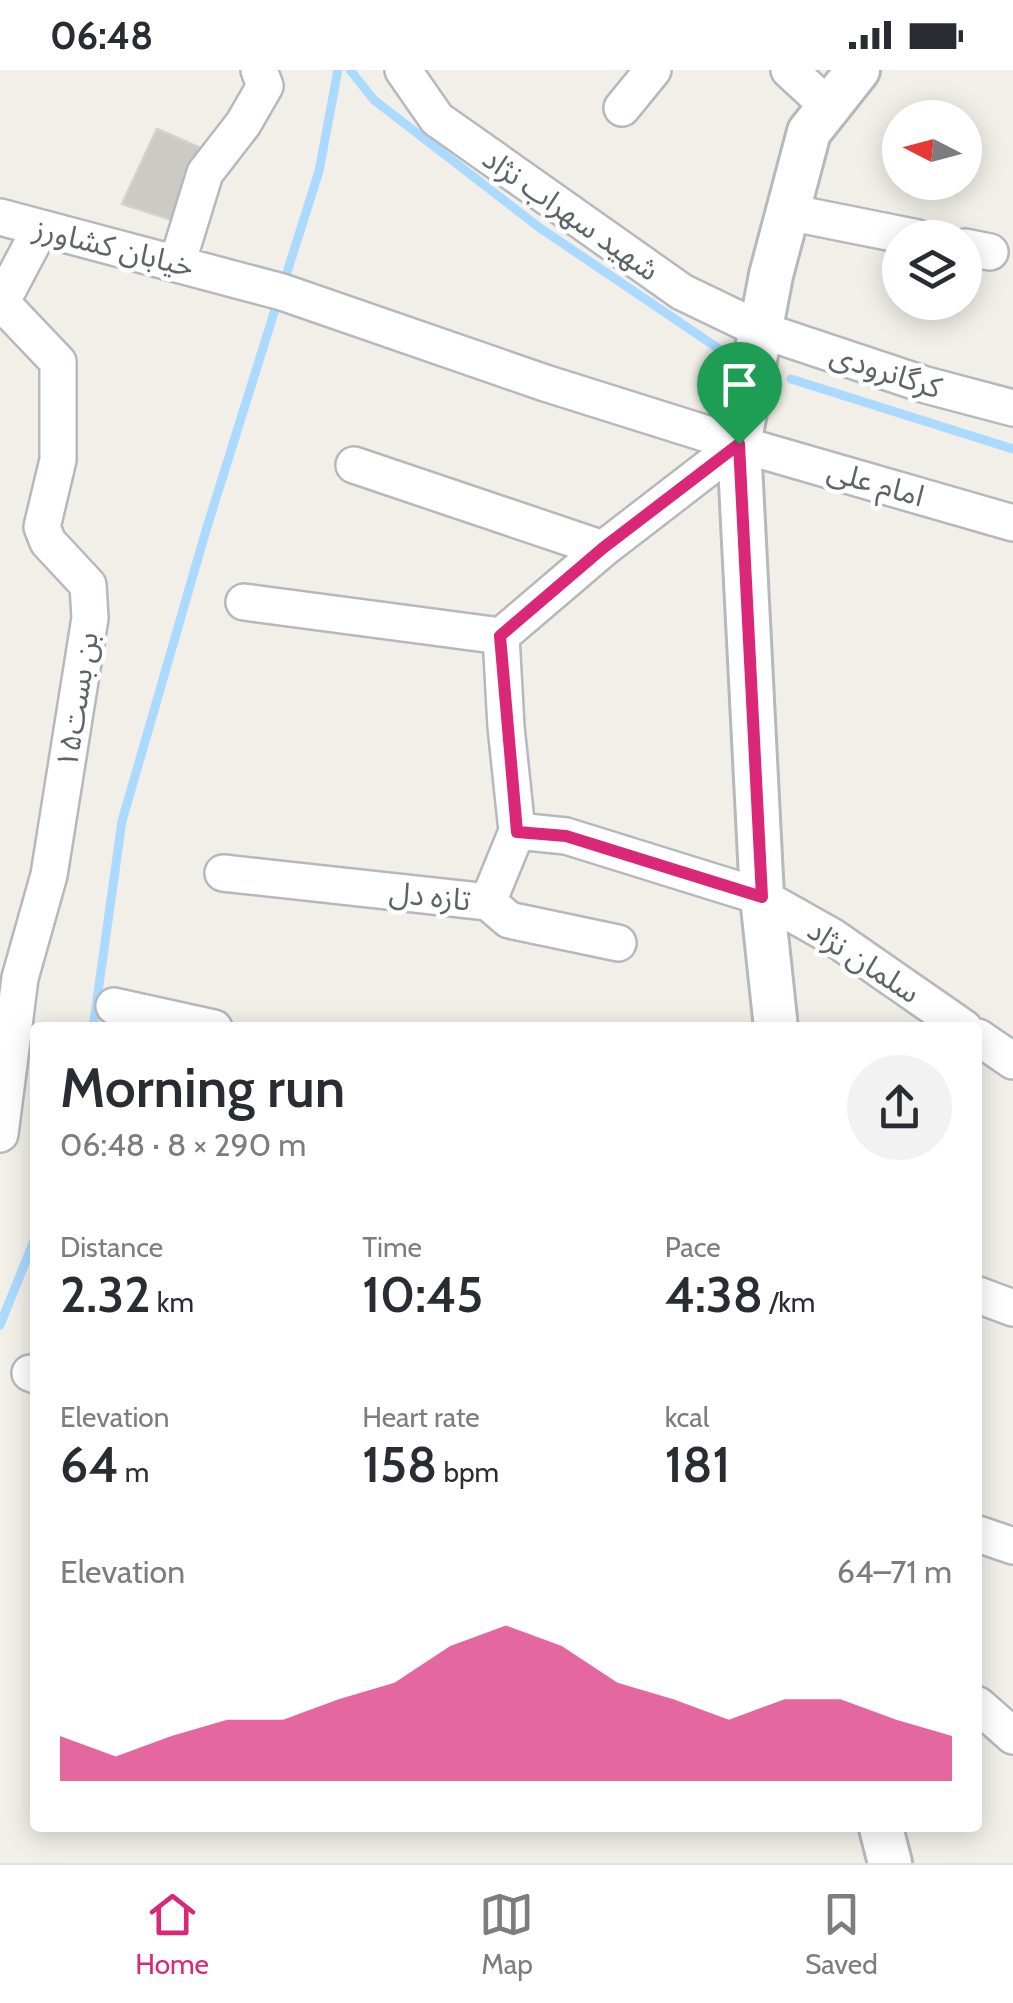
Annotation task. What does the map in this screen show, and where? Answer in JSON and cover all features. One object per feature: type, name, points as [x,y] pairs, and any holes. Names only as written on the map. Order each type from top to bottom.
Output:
[{"type":"street","points":[[177,264],[205,173],[243,124],[265,86],[259,70]]},
{"type":"street","name":"شهید سهراب نژاد","points":[[403,70],[437,119],[682,292],[761,330]]},
{"type":"street","points":[[622,108],[654,70]]},
{"type":"street","points":[[790,70],[829,107]]},
{"type":"street","points":[[775,1022],[762,897],[739,444],[771,276],[809,132],[858,70]]},
{"type":"street","points":[[788,212],[882,231]]},
{"type":"street","name":"خیابان کشاورز","points":[[0,218],[228,276],[337,312]]},
{"type":"street","points":[[0,302],[40,229]]},
{"type":"street","name":"بن بست۱۵","points":[[0,302],[58,362],[58,460],[42,527],[48,542],[88,585],[90,618],[49,875],[20,978],[0,1130]]},
{"type":"street","name":"امام علی","points":[[337,312],[739,444],[1013,523]]},
{"type":"street","name":"کرگانرودی","points":[[761,330],[926,386],[1013,408]]},
{"type":"street","points":[[244,602],[500,636],[603,548],[739,444]]},
{"type":"street","points":[[354,465],[603,548]]},
{"type":"street","points":[[500,636],[517,832],[566,836],[762,897]]},
{"type":"street","name":"تازه دل","points":[[223,873],[488,902],[517,832]]},
{"type":"street","name":"سلمان نژاد","points":[[762,897],[834,937],[955,1022]]},
{"type":"street","points":[[488,902],[509,920],[618,943]]},
{"type":"street","points":[[114,1006],[187,1022]]},
{"type":"street","points":[[982,1039],[1013,1061]]},
{"type":"street","points":[[982,1297],[1013,1308]]},
{"type":"street","points":[[982,1535],[1013,1546]]},
{"type":"street","points":[[982,1709],[1013,1736]]},
{"type":"street","points":[[882,1832],[890,1863]]},
{"type":"building","points":[[157,129],[205,150],[175,221],[122,204]]},
{"type":"waterway","points":[[283,285],[319,171],[338,70]]},
{"type":"waterway","points":[[350,70],[374,100],[540,228],[728,355]]},
{"type":"waterway","points":[[94,1022],[122,821],[278,300]]},
{"type":"waterway","points":[[791,379],[1013,449]]},
{"type":"waterway","points":[[0,1325],[30,1250]]},
{"type":"route","points":[[739,444],[762,897],[566,836],[517,832],[500,636],[603,548],[739,444]]}]
